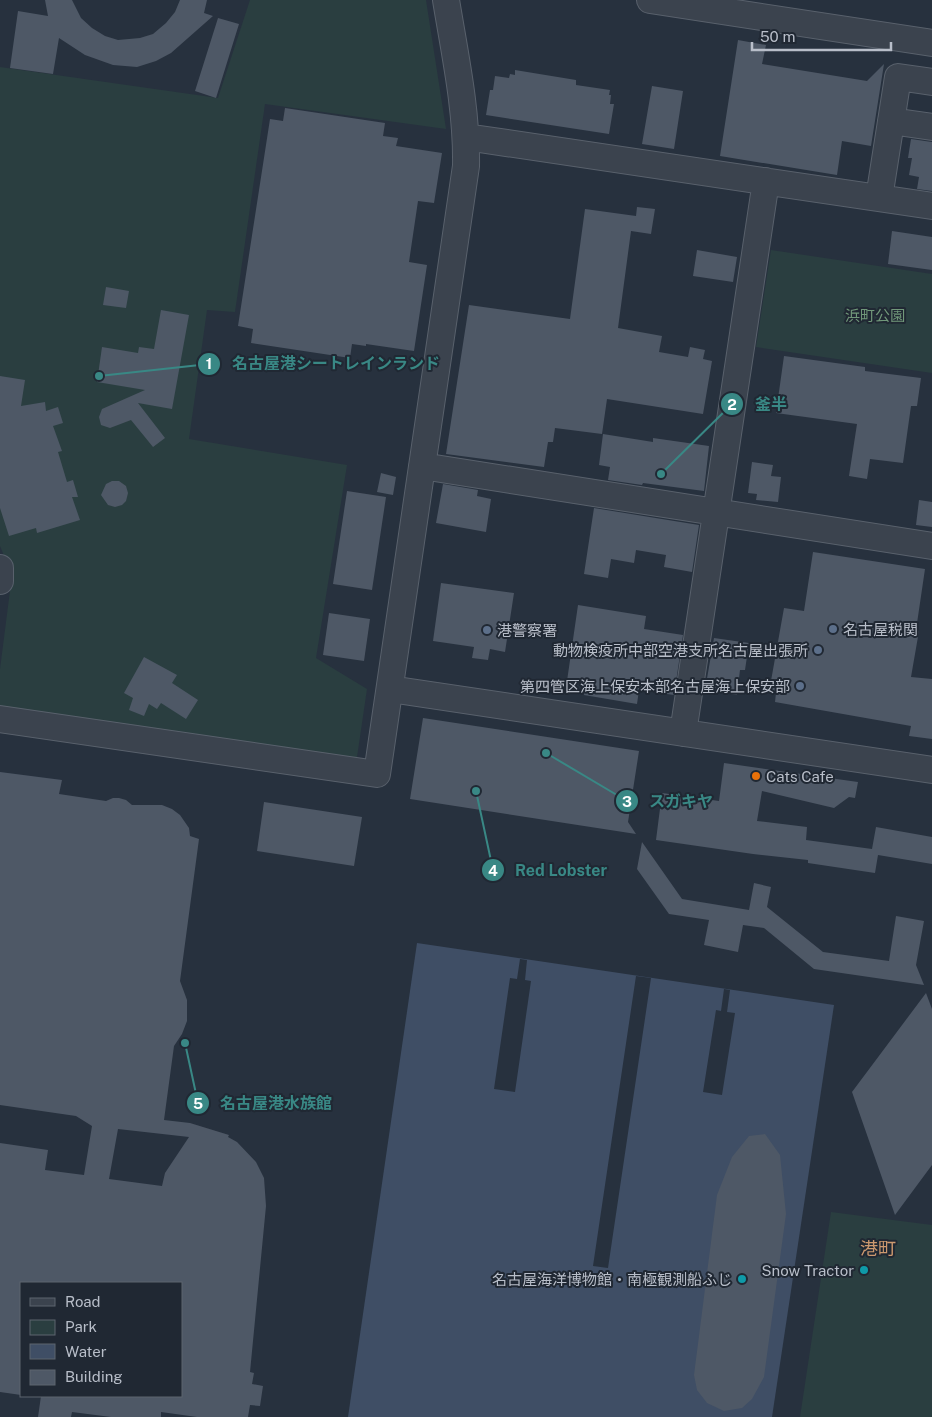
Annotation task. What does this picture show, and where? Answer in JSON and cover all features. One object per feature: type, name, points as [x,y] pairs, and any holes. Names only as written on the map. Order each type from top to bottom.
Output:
[{"type":"street","points":[[0,719],[377,774],[466,166],[466,137],[461,90],[446,0]]},
{"type":"street","points":[[650,0],[793,11],[932,43]]},
{"type":"street","points":[[880,198],[898,77],[932,82]]},
{"type":"street","points":[[891,121],[932,127]]},
{"type":"street","points":[[466,137],[932,206]]},
{"type":"street","points":[[682,733],[766,181]]},
{"type":"street","points":[[422,466],[932,546]]},
{"type":"street","points":[[0,568],[0,581]]},
{"type":"street","points":[[390,689],[932,770]]},
{"type":"green space","points":[[250,0],[426,0],[446,129],[265,104],[235,312],[207,310],[189,439],[347,465],[316,658],[367,689],[356,764],[0,713],[0,669],[12,575],[0,546],[0,67],[218,98]]},
{"type":"green space","name":"浜町公園","points":[[771,250],[932,274],[932,373],[756,347]]},
{"type":"green space","points":[[831,1212],[932,1225],[932,1417],[800,1417]]},
{"type":"water","points":[[417,943],[834,1005],[772,1417],[348,1417]]},
{"type":"pier","points":[[520,959],[527,960],[525,980],[531,981],[515,1092],[494,1089],[510,978],[517,979]]},
{"type":"pier","points":[[636,976],[651,978],[608,1268],[593,1266]]},
{"type":"pier","points":[[724,989],[730,990],[727,1012],[735,1013],[722,1095],[703,1092],[716,1010],[721,1011]]},
{"type":"building","points":[[45,0],[72,0],[81,18],[92,28],[105,36],[118,40],[140,38],[153,34],[175,12],[180,0],[207,0],[204,13],[213,16],[171,53],[156,61],[137,67],[113,65],[85,55],[59,38],[53,74],[10,68],[18,11],[48,16]]},
{"type":"building","points":[[218,18],[239,24],[216,98],[195,91]]},
{"type":"building","points":[[738,40],[766,45],[762,64],[867,81],[884,64],[871,146],[842,141],[837,175],[720,156]]},
{"type":"building","points":[[515,70],[576,80],[576,85],[610,90],[610,104],[614,104],[609,134],[486,115],[490,90],[493,90],[495,76],[509,78],[510,74],[515,75]]},
{"type":"building","points":[[652,86],[683,91],[674,149],[642,144]]},
{"type":"building","points":[[285,108],[385,123],[383,136],[398,138],[396,146],[442,153],[434,203],[418,201],[409,262],[427,265],[414,351],[366,344],[366,346],[352,344],[350,358],[251,343],[253,329],[238,326],[270,119],[283,121]]},
{"type":"building","points":[[911,139],[932,142],[932,191],[917,189],[919,177],[909,175],[912,158],[908,158]]},
{"type":"building","points":[[637,207],[655,209],[651,234],[631,231],[618,328],[662,336],[659,352],[688,357],[690,347],[705,350],[703,359],[712,361],[703,414],[607,399],[602,434],[555,428],[553,442],[548,442],[544,467],[446,454],[469,305],[570,319],[585,209],[636,216]]},
{"type":"building","points":[[892,231],[932,237],[932,270],[888,264]]},
{"type":"building","points":[[697,250],[737,257],[733,282],[693,276]]},
{"type":"building","points":[[106,287],[129,291],[126,308],[103,305]]},
{"type":"building","points":[[161,310],[189,315],[172,409],[138,403],[165,438],[153,447],[131,420],[110,428],[101,425],[99,417],[102,409],[145,390],[97,382],[102,347],[138,353],[139,347],[154,349]]},
{"type":"building","points":[[784,356],[865,367],[865,371],[921,378],[917,406],[911,406],[903,463],[870,459],[867,479],[849,476],[857,424],[776,413]]},
{"type":"building","points":[[0,376],[25,380],[21,406],[45,402],[46,411],[58,407],[63,423],[53,426],[62,451],[58,452],[67,482],[73,480],[78,497],[72,497],[80,520],[37,533],[36,528],[9,536],[0,508]]},
{"type":"building","points":[[603,434],[653,442],[653,438],[709,446],[704,491],[608,480],[610,467],[599,465]]},
{"type":"building","points":[[752,462],[773,465],[771,476],[781,477],[778,502],[756,500],[757,494],[748,493]]},
{"type":"building","points":[[381,473],[396,477],[393,495],[377,492]]},
{"type":"building","points":[[112,481],[119,481],[126,486],[128,493],[126,501],[122,505],[115,507],[108,505],[101,495],[106,484]]},
{"type":"building","points":[[443,484],[478,490],[477,496],[491,499],[486,532],[436,523]]},
{"type":"building","points":[[347,491],[386,497],[372,590],[333,584]]},
{"type":"building","points":[[919,500],[932,502],[932,527],[916,525]]},
{"type":"building","points":[[594,508],[699,525],[692,572],[664,567],[666,555],[636,550],[634,563],[611,559],[608,578],[584,574]]},
{"type":"building","points":[[813,552],[925,569],[916,630],[919,631],[911,677],[932,679],[932,739],[909,736],[911,726],[775,702],[776,693],[769,692],[784,608],[804,611]]},
{"type":"building","points":[[441,583],[514,593],[505,652],[490,649],[488,660],[472,658],[474,647],[433,641]]},
{"type":"building","points":[[578,605],[646,616],[644,629],[683,635],[674,695],[639,690],[637,704],[584,695],[586,683],[567,681]]},
{"type":"building","points":[[329,613],[370,619],[364,661],[323,655]]},
{"type":"building","points":[[714,638],[749,643],[745,670],[740,670],[737,695],[705,690]]},
{"type":"building","points":[[144,657],[177,675],[172,683],[198,700],[186,719],[161,703],[157,709],[149,704],[144,716],[129,710],[133,698],[124,693]]},
{"type":"building","points":[[423,718],[639,751],[628,822],[636,834],[410,799]]},
{"type":"building","points":[[724,763],[858,782],[855,798],[849,797],[834,808],[762,791],[757,821],[807,827],[806,840],[872,849],[876,827],[932,837],[932,864],[878,855],[875,873],[808,863],[808,860],[656,840],[662,793],[719,801]]},
{"type":"building","points":[[0,772],[62,780],[59,794],[106,801],[119,798],[126,800],[132,805],[162,805],[180,815],[189,828],[190,836],[199,839],[180,981],[187,1000],[187,1021],[182,1034],[174,1046],[164,1120],[190,1123],[229,1135],[228,1137],[237,1142],[256,1162],[264,1178],[266,1206],[250,1372],[254,1373],[252,1384],[263,1386],[260,1406],[250,1405],[248,1417],[197,1417],[161,1412],[161,1417],[111,1417],[72,1412],[71,1417],[38,1417],[41,1397],[182,1397],[182,1282],[20,1282],[20,1395],[0,1392],[0,1143],[48,1150],[45,1170],[84,1175],[92,1126],[76,1116],[0,1105]],"holes":[[[118,1129],[189,1137],[165,1173],[162,1186],[109,1179]]]},
{"type":"building","points":[[264,802],[362,817],[354,866],[257,851]]},
{"type":"building","points":[[642,842],[682,899],[749,910],[754,883],[771,887],[767,907],[823,952],[889,961],[896,916],[924,921],[916,965],[924,985],[814,969],[764,928],[743,925],[738,952],[704,945],[709,920],[669,914],[637,869]]},
{"type":"building","points":[[926,993],[932,1009],[932,1165],[895,1215],[852,1092]]},
{"type":"building","points":[[765,1134],[780,1155],[786,1214],[764,1377],[752,1399],[742,1408],[724,1411],[707,1403],[697,1390],[694,1375],[717,1195],[732,1157],[749,1136]]},
{"type":"place","name":"名古屋港シートレインランド","points":[[99,376]]},
{"type":"place","name":"釜半","points":[[661,474]]},
{"type":"place","name":"名古屋税関","points":[[833,629]]},
{"type":"place","name":"港警察署","points":[[487,630]]},
{"type":"place","name":"動物検疫所中部空港支所名古屋出張所","points":[[818,650]]},
{"type":"place","name":"第四管区海上保安本部名古屋海上保安部","points":[[800,686]]},
{"type":"place","name":"スガキヤ","points":[[546,753]]},
{"type":"place","name":"Cats Cafe","points":[[756,776]]},
{"type":"place","name":"Red Lobster","points":[[476,791]]},
{"type":"place","name":"名古屋港水族館","points":[[185,1043]]},
{"type":"place","name":"Snow Tractor","points":[[864,1270]]},
{"type":"place","name":"名古屋海洋博物館・南極観測船ふじ","points":[[742,1279]]},
{"type":"district","name":"港町","points":[[878,1248]]}]
